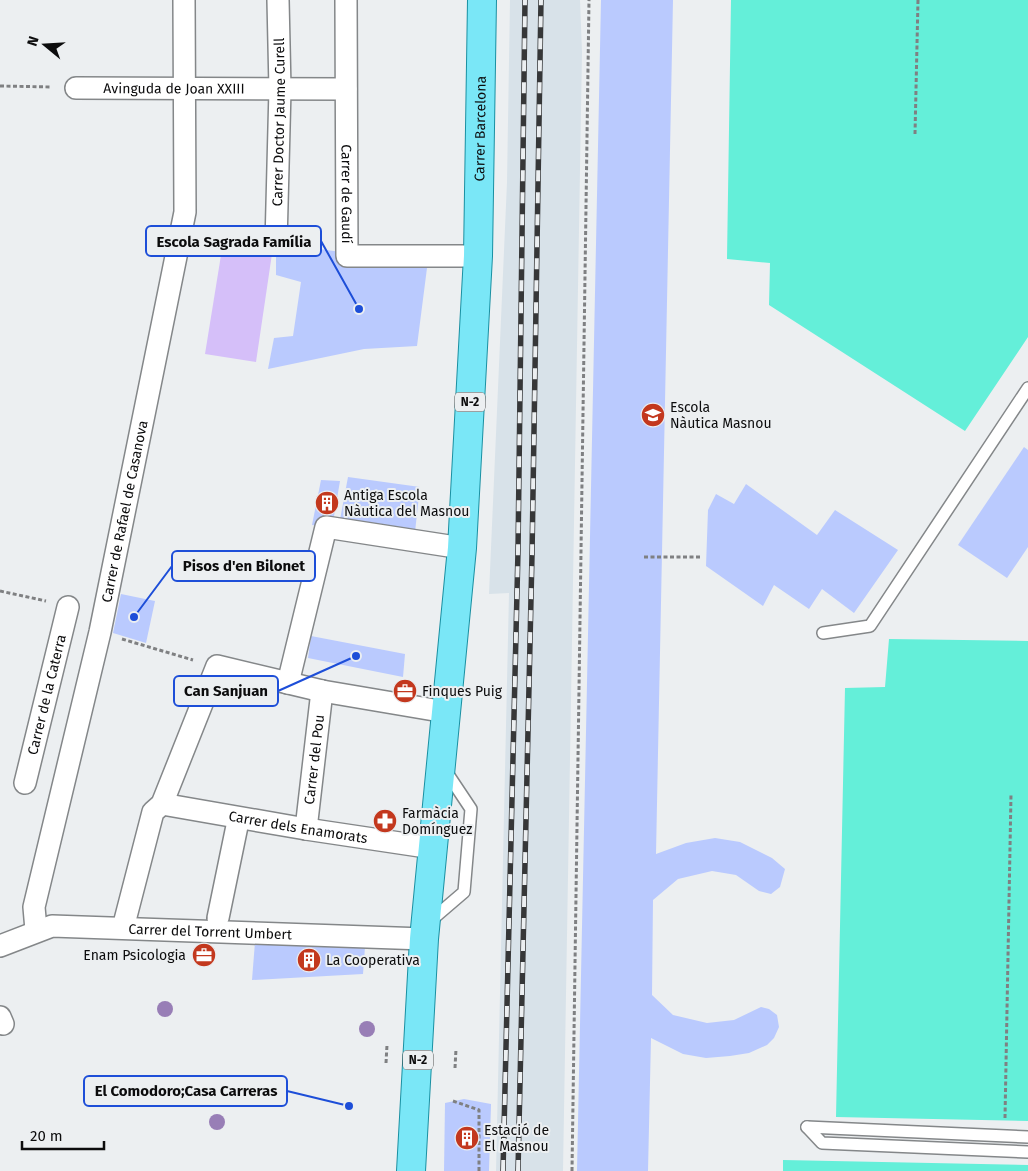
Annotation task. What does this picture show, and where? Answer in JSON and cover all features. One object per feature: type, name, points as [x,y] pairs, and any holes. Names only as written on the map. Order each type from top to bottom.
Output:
[{"type":"main road","name":"Carrer Barcelona","points":[[478,256],[482,0]]},
{"type":"main road","name":"N-2","points":[[411,1171],[425,932],[462,548],[478,256]]},
{"type":"street","name":"Carrer de Rafael de Casanova","points":[[36,930],[34,907],[100,632],[186,212],[183,89],[184,0]]},
{"type":"street","name":"Carrer Doctor Jaume Curell","points":[[276,243],[280,89],[278,0]]},
{"type":"street","name":"Carrer de Gaudí","points":[[346,0],[347,256],[478,256]]},
{"type":"street","name":"Avinguda de Joan XXIII","points":[[76,88],[346,89]]},
{"type":"street","points":[[288,683],[326,527],[462,548]]},
{"type":"street","name":"Carrer de la Caterra","points":[[25,783],[68,607]]},
{"type":"street","points":[[123,928],[153,812],[162,804],[217,666],[322,691],[446,712]]},
{"type":"street","name":"Carrer del Pou","points":[[306,829],[322,691]]},
{"type":"street","name":"Carrer dels Enamorats","points":[[162,804],[306,829],[433,848]]},
{"type":"street","points":[[218,918],[237,826]]},
{"type":"street","name":"Carrer del Torrent Umbert","points":[[0,946],[36,930],[52,926],[425,932]]},
{"type":"lane","points":[[823,633],[870,626],[1028,388]]},
{"type":"lane","points":[[425,932],[464,892],[471,809],[441,764]]},
{"type":"lane","points":[[1028,1137],[808,1127],[822,1143],[1028,1152]]},
{"type":"path","points":[[572,1171],[589,0]]},
{"type":"path","points":[[915,134],[918,0]]},
{"type":"path","points":[[0,86],[76,88]]},
{"type":"path","points":[[644,558],[701,557]]},
{"type":"path","points":[[100,632],[217,666]]},
{"type":"path","points":[[1005,1121],[1011,794]]},
{"type":"path","points":[[386,1063],[387,1046]]},
{"type":"path","points":[[455,1068],[456,1048]]},
{"type":"path","points":[[454,1101],[480,1110],[479,1171]]},
{"type":"shaded area","points":[[510,0],[580,0],[582,52],[563,1171],[496,1171],[509,593],[489,594],[507,182]]},
{"type":"shaded area","points":[[731,0],[1028,0],[1028,337],[965,431],[769,305],[770,263],[727,259]]},
{"type":"shaded area","points":[[273,247],[256,362],[205,354],[222,249]]},
{"type":"shaded area","points":[[889,639],[1028,641],[1028,1121],[836,1117],[845,688],[885,687]]},
{"type":"shaded area","points":[[783,1160],[1028,1165],[1028,1171],[783,1171]]},
{"type":"building","points":[[601,0],[673,0],[656,854],[686,843],[715,838],[740,842],[772,858],[785,869],[780,887],[771,894],[759,891],[736,875],[712,871],[678,879],[653,900],[652,995],[673,1015],[707,1023],[734,1020],[761,1007],[769,1009],[777,1015],[779,1027],[774,1038],[767,1045],[749,1053],[730,1056],[706,1058],[683,1054],[651,1038],[648,1171],[577,1171]]},
{"type":"building","points":[[276,243],[341,252],[340,260],[427,268],[417,346],[364,349],[268,369],[274,338],[293,336],[301,282],[276,275]]},
{"type":"building","points":[[1024,447],[1028,450],[1028,547],[1007,578],[958,545]]},
{"type":"building","points":[[348,477],[420,487],[414,541],[339,525]]},
{"type":"building","name":"Antiga Escola Nàutica del Masnou","points":[[321,480],[340,481],[332,528],[312,525]]},
{"type":"building","points":[[746,484],[817,535],[835,510],[898,550],[854,613],[822,589],[809,609],[774,585],[763,606],[706,566],[708,510],[716,494],[734,504]]},
{"type":"building","points":[[121,594],[155,601],[146,643],[113,633]]},
{"type":"building","points":[[311,636],[405,654],[403,677],[308,658]]},
{"type":"building","name":"La Cooperativa","points":[[255,942],[365,947],[363,974],[252,980]]},
{"type":"building","name":"Estació de El Masnou","points":[[464,1099],[491,1104],[489,1171],[444,1171],[445,1103]]},
{"type":"railway","points":[[503,1171],[518,551],[525,0]]},
{"type":"railway","points":[[518,1171],[532,555],[541,0]]},
{"type":"place","name":"Escola Sagrada Família","points":[[359,309]]},
{"type":"place","name":"Escola Nàutica Masnou","points":[[653,415]]},
{"type":"place","name":"Antiga Escola Nàutica del Masnou","points":[[327,503]]},
{"type":"place","name":"Pisos d'en Bilonet","points":[[134,617]]},
{"type":"place","name":"Can Sanjuan","points":[[356,656]]},
{"type":"place","name":"Finques Puig","points":[[405,691]]},
{"type":"place","name":"Farmàcia Domínguez","points":[[385,821]]},
{"type":"place","name":"Enam Psicologia","points":[[204,955]]},
{"type":"place","name":"La Cooperativa","points":[[309,960]]},
{"type":"place","name":"El Comodoro;Casa Carreras","points":[[349,1106]]},
{"type":"place","name":"Estació de El Masnou","points":[[467,1138]]}]
